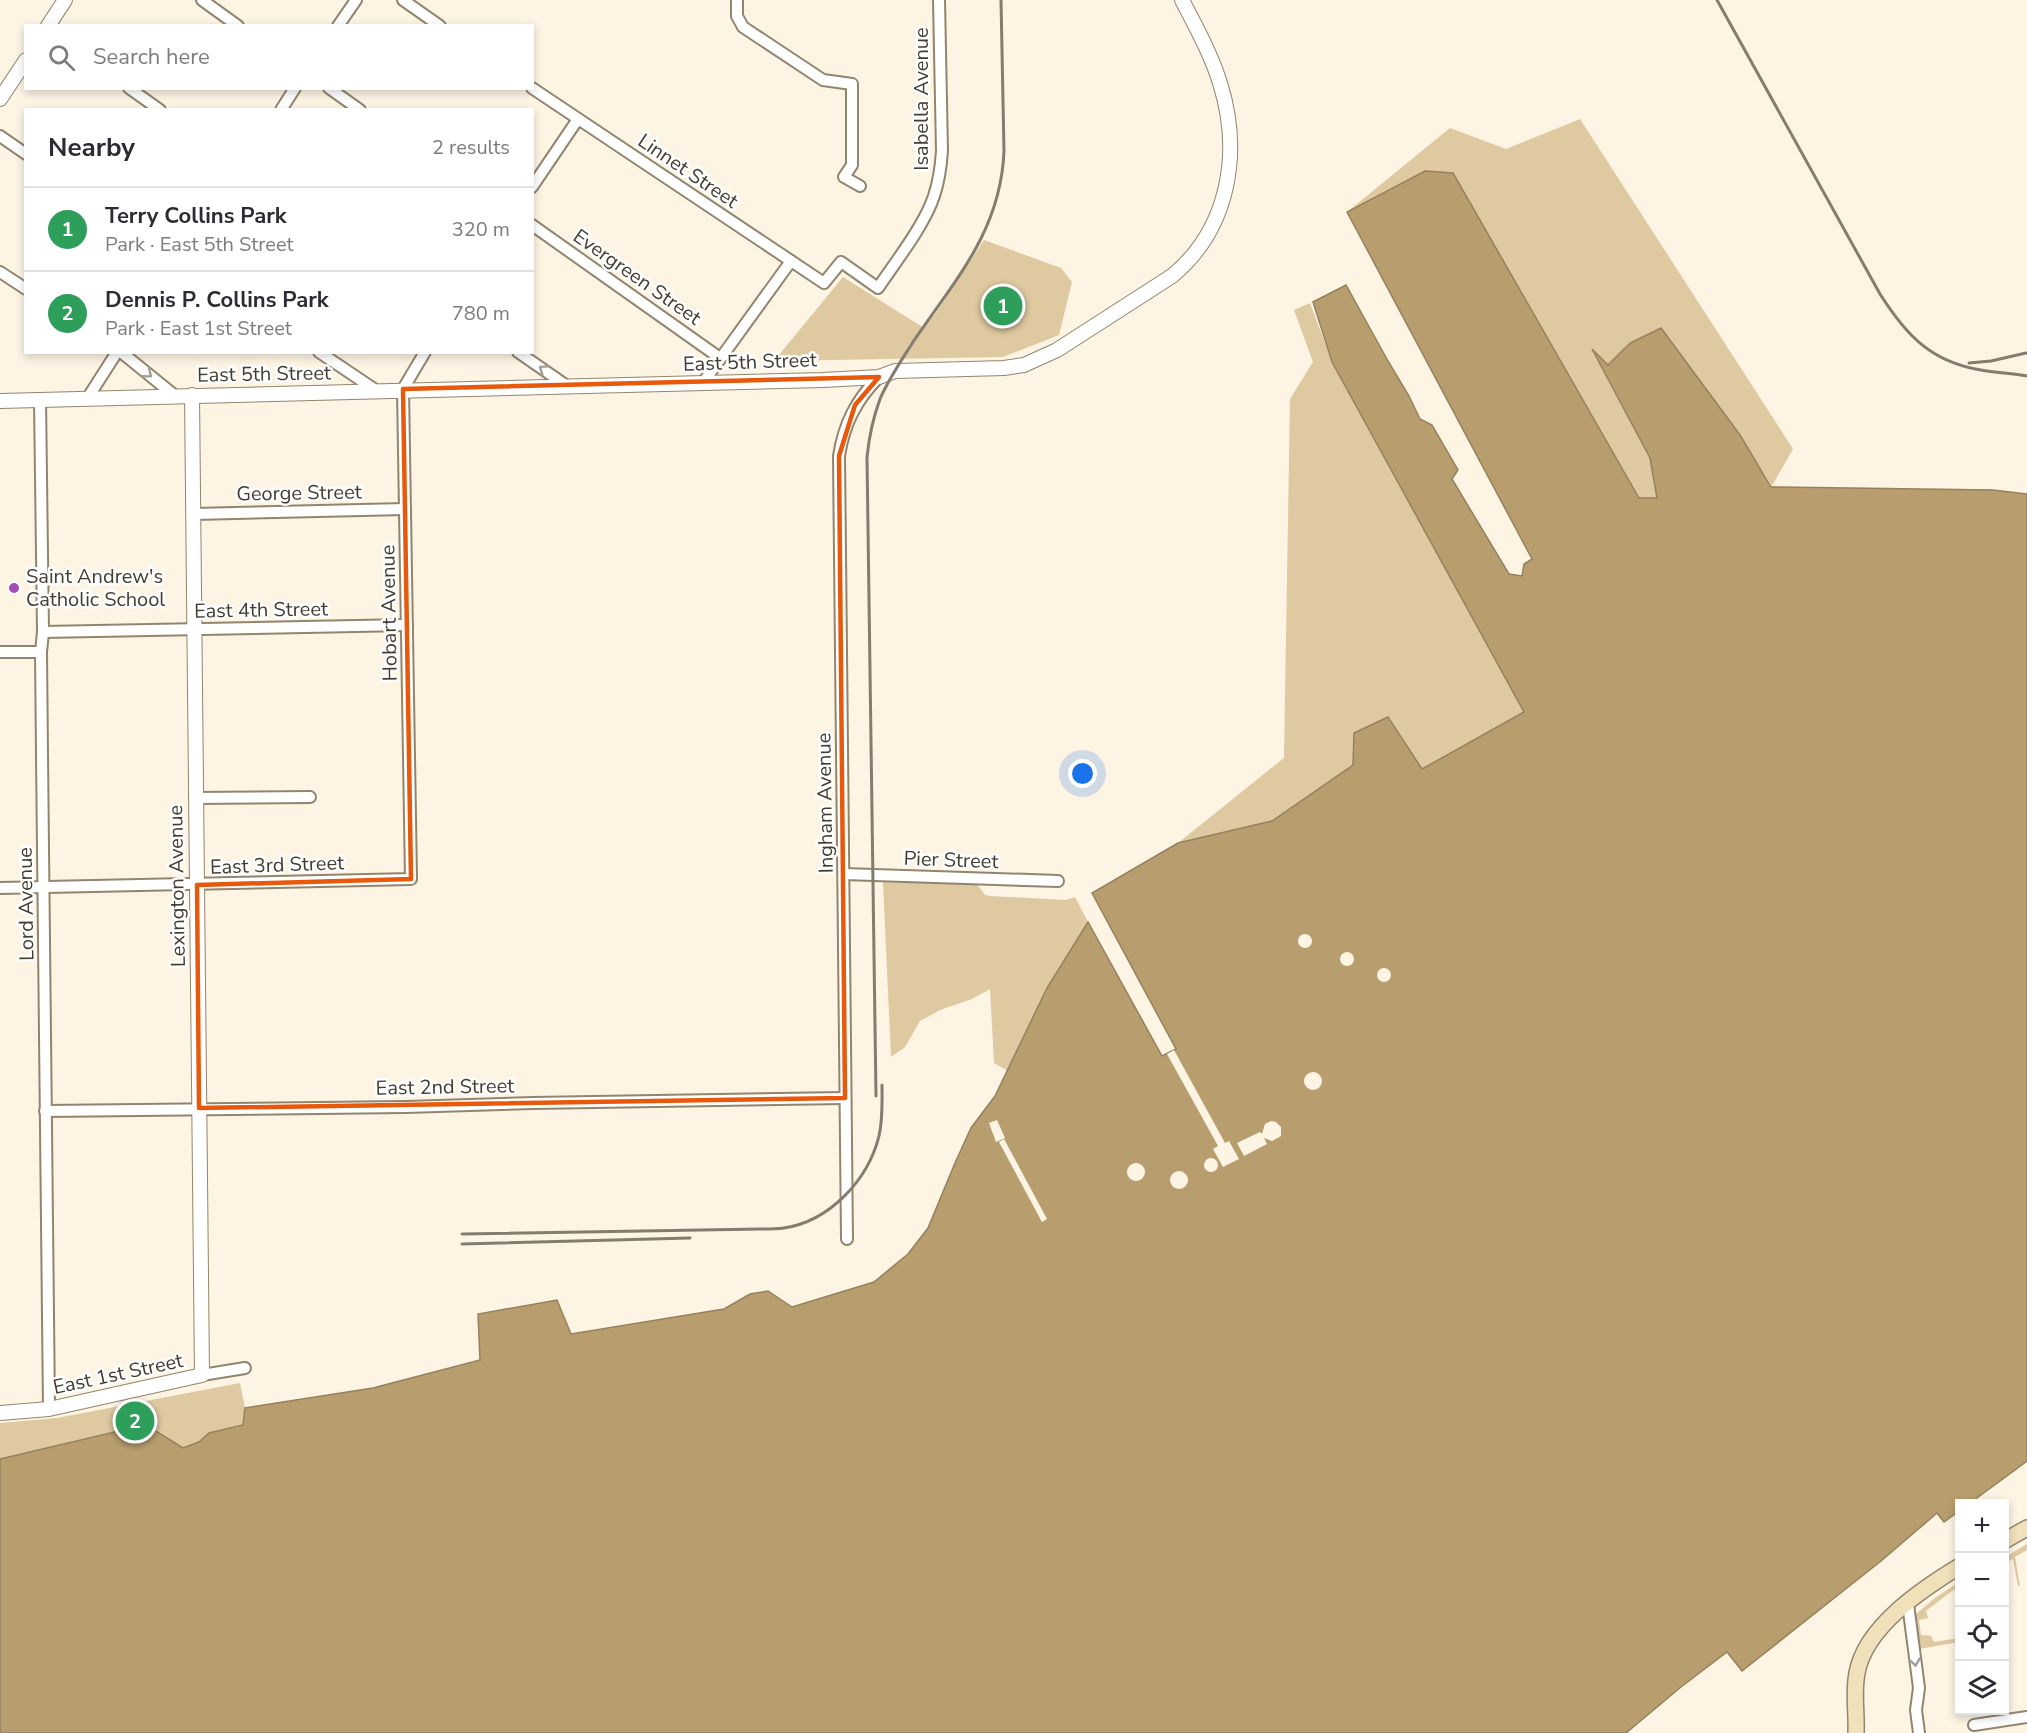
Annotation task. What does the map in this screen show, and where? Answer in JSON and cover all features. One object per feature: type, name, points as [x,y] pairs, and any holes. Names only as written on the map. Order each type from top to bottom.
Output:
[{"type":"main road","points":[[2009,1538],[2027,1528]]},
{"type":"main road","points":[[1856,1733],[1856,1680],[1860,1659],[1875,1635],[1908,1604],[1955,1569]]},
{"type":"street","points":[[49,24],[65,0]]},
{"type":"street","points":[[202,0],[235,24]]},
{"type":"street","points":[[340,24],[356,0]]},
{"type":"street","points":[[403,0],[437,24]]},
{"type":"street","points":[[737,0],[737,16],[743,27],[823,80],[852,84],[852,165],[844,177],[860,186]]},
{"type":"street","name":"Isabella Avenue","points":[[824,283],[841,262],[878,288],[924,219],[934,198],[940,175],[942,151],[939,0]]},
{"type":"street","name":"East 5th Street","points":[[0,401],[403,389],[702,384],[879,377],[895,371],[1004,368],[1024,365],[1057,350],[1172,276],[1189,262],[1203,244],[1214,224],[1224,196],[1230,168],[1227,109],[1209,54],[1182,0]]},
{"type":"street","points":[[0,99],[24,63]]},
{"type":"street","name":"Linnet Street","points":[[534,89],[824,283]]},
{"type":"street","points":[[132,90],[157,108]]},
{"type":"street","points":[[281,108],[294,90]]},
{"type":"street","points":[[332,90],[357,108]]},
{"type":"street","points":[[534,184],[578,119]]},
{"type":"street","points":[[0,136],[24,153]]},
{"type":"street","name":"Evergreen Street","points":[[534,226],[720,358]]},
{"type":"street","points":[[702,384],[791,261]]},
{"type":"street","points":[[0,272],[24,288]]},
{"type":"street","points":[[87,399],[118,354]]},
{"type":"street","points":[[122,354],[174,395]]},
{"type":"street","points":[[322,354],[376,391]]},
{"type":"street","points":[[403,389],[424,354]]},
{"type":"street","points":[[521,354],[567,386]]},
{"type":"street","name":"Ingham Avenue","points":[[847,1239],[839,456],[843,435],[855,405],[879,377]]},
{"type":"street","name":"Hobart Avenue","points":[[403,389],[411,879]]},
{"type":"street","name":"Lexington Avenue","points":[[192,395],[202,1375]]},
{"type":"street","name":"Lord Avenue","points":[[40,399],[49,1409]]},
{"type":"street","name":"George Street","points":[[194,514],[405,509]]},
{"type":"street","name":"East 4th Street","points":[[43,632],[407,625]]},
{"type":"street","points":[[0,652],[41,652]]},
{"type":"street","points":[[195,798],[310,797]]},
{"type":"street","name":"Pier Street","points":[[844,874],[1058,881]]},
{"type":"street","name":"East 3rd Street","points":[[0,888],[411,879]]},
{"type":"street","name":"East 2nd Street","points":[[45,1111],[406,1107],[845,1098]]},
{"type":"street","name":"East 1st Street","points":[[0,1413],[49,1409],[202,1375],[245,1368]]},
{"type":"street","points":[[1908,1604],[1919,1688],[1916,1710],[1919,1733]]},
{"type":"street","points":[[1974,1725],[2027,1717]]},
{"type":"highlighted area","points":[[879,377],[855,405],[839,456],[845,1098],[199,1108],[197,885],[411,879],[403,389]]},
{"type":"shaded area","points":[[1580,119],[1793,449],[1772,486],[1740,435],[1661,328],[1630,343],[1608,366],[1593,351],[1650,458],[1657,499],[1639,498],[1453,173],[1425,171],[1347,212],[1450,128],[1506,149]]},
{"type":"shaded area","points":[[1425,171],[1453,173],[1639,498],[1657,498],[1650,458],[1592,349],[1608,365],[1630,343],[1661,328],[1740,435],[1771,487],[1993,490],[2027,494],[2027,1461],[1975,1499],[1955,1499],[1955,1514],[1944,1522],[1937,1513],[1881,1561],[1742,1671],[1727,1652],[1626,1733],[0,1733],[0,1459],[140,1426],[146,1430],[154,1430],[183,1448],[199,1442],[209,1433],[243,1425],[245,1408],[373,1388],[480,1360],[478,1314],[557,1300],[571,1334],[724,1309],[750,1294],[768,1291],[792,1307],[874,1282],[908,1254],[928,1228],[971,1128],[995,1096],[1047,988],[1088,922],[1162,1056],[1176,1049],[1092,893],[1178,843],[1272,821],[1353,765],[1354,733],[1388,717],[1422,769],[1524,712],[1332,362],[1313,302],[1346,285],[1420,419],[1432,425],[1458,470],[1452,479],[1509,574],[1522,576],[1524,564],[1532,559],[1347,212]]},
{"type":"shaded area","points":[[984,240],[1061,268],[1072,282],[1059,335],[1003,357],[774,361],[843,277],[924,328]]},
{"type":"shaded area","points":[[1310,303],[1332,362],[1525,712],[1422,769],[1389,717],[1353,765],[1272,821],[1178,843],[1284,758],[1290,399],[1313,362],[1294,310]]},
{"type":"shaded area","points":[[883,882],[977,884],[985,895],[990,896],[1066,900],[1075,897],[1088,922],[1047,988],[1008,1071],[994,1063],[990,989],[920,1021],[905,1047],[891,1057]]},
{"type":"shaded area","points":[[240,1383],[245,1408],[244,1425],[209,1433],[199,1442],[182,1448],[154,1430],[145,1430],[140,1426],[0,1459],[0,1423],[57,1418]]},
{"type":"shaded area","points":[[2027,1544],[2027,1550],[2015,1557],[2020,1586],[2018,1586],[2013,1559],[2009,1561],[2009,1555]]},
{"type":"shaded area","points":[[1955,1585],[1955,1589],[1926,1611],[1928,1618],[1919,1620],[1921,1635],[1931,1636],[1934,1642],[1955,1639],[1955,1643],[1919,1649],[1915,1615]]},
{"type":"pier","points":[[1305,934],[1310,936],[1312,941],[1310,946],[1305,948],[1300,946],[1298,941],[1300,936]]},
{"type":"pier","points":[[1347,952],[1352,954],[1354,959],[1352,964],[1347,966],[1342,964],[1340,959],[1342,954]]},
{"type":"pier","points":[[1384,968],[1389,970],[1391,975],[1389,980],[1384,982],[1379,980],[1377,975],[1379,970]]},
{"type":"pier","points":[[1174,1050],[1225,1143],[1229,1141],[1239,1159],[1223,1167],[1213,1149],[1218,1146],[1167,1054]]},
{"type":"pier","points":[[1313,1072],[1319,1075],[1322,1081],[1319,1087],[1313,1090],[1307,1087],[1304,1081],[1307,1075]]},
{"type":"pier","points":[[997,1120],[1005,1138],[996,1142],[989,1123]]},
{"type":"pier","points":[[1271,1121],[1281,1127],[1281,1136],[1272,1141],[1264,1138],[1267,1144],[1244,1156],[1237,1143],[1260,1132],[1262,1134],[1265,1124]]},
{"type":"pier","points":[[1004,1139],[1047,1219],[1042,1222],[999,1142]]},
{"type":"pier","points":[[1208,1158],[1214,1158],[1218,1165],[1214,1172],[1208,1172],[1204,1168],[1204,1162]]},
{"type":"pier","points":[[1136,1163],[1142,1166],[1145,1172],[1142,1178],[1136,1181],[1130,1178],[1127,1172],[1130,1166]]},
{"type":"pier","points":[[1179,1171],[1185,1174],[1188,1180],[1185,1186],[1179,1189],[1173,1186],[1170,1180],[1173,1174]]},
{"type":"railway","points":[[876,1096],[867,457],[875,413],[888,383],[915,339],[961,273],[986,229],[995,205],[1004,151],[1001,0]]},
{"type":"railway","points":[[1717,0],[1880,294],[1900,322],[1921,344],[1948,361],[1981,370],[2027,376]]},
{"type":"railway","points":[[1969,363],[1991,361],[2026,353]]},
{"type":"railway","points":[[462,1234],[772,1229],[801,1224],[817,1217],[845,1196],[866,1168],[879,1136],[882,1085]]},
{"type":"railway","points":[[462,1244],[690,1238]]},
{"type":"place","name":"Terry Collins Park","points":[[1003,306]]},
{"type":"place","name":"Saint Andrew's Catholic School","points":[[14,588]]},
{"type":"place","name":"Dennis P. Collins Park","points":[[135,1421]]}]
